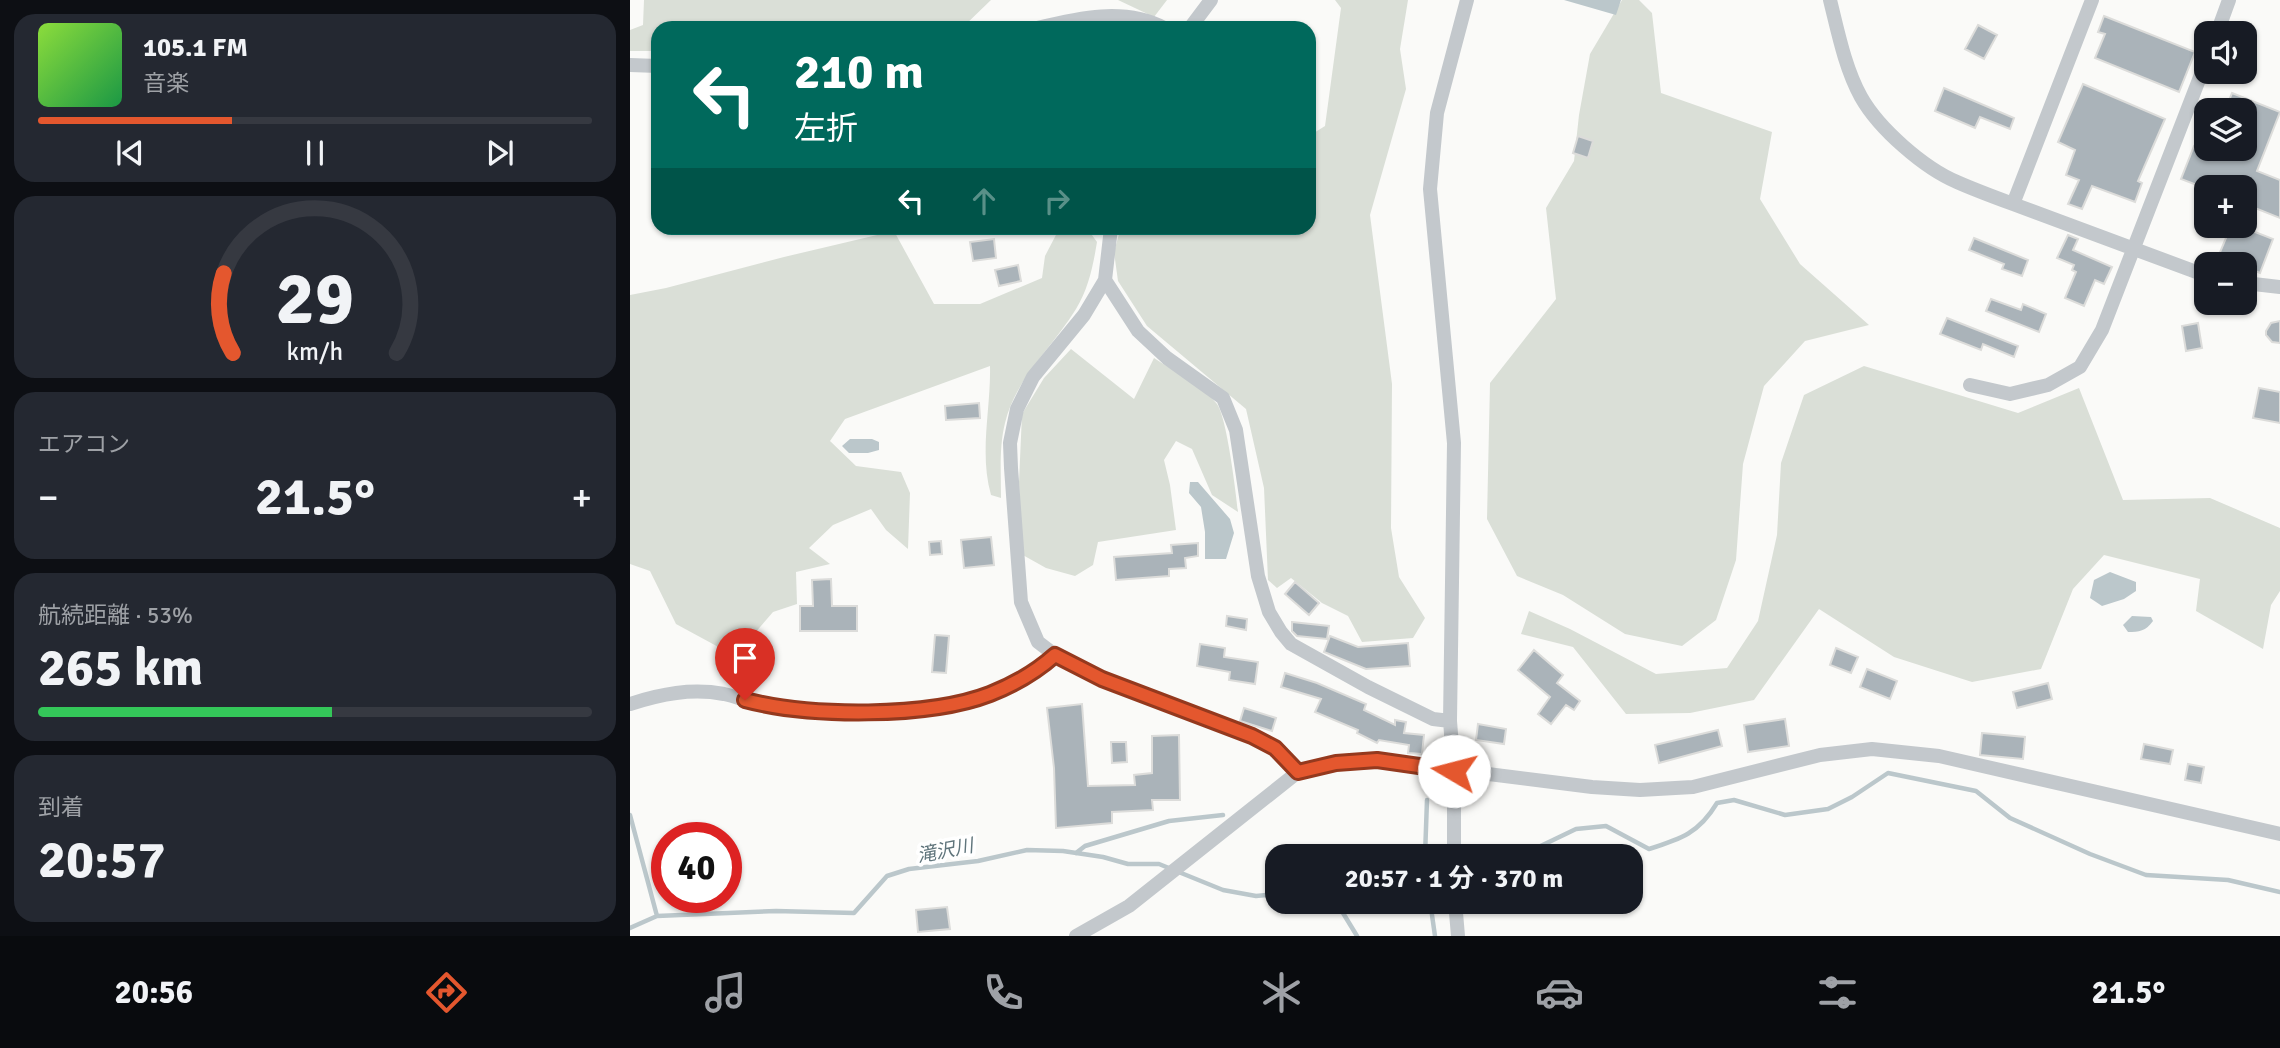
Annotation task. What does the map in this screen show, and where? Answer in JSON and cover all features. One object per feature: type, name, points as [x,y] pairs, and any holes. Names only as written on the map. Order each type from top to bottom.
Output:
[{"type":"street","points":[[1196,21],[1211,0]]},
{"type":"street","points":[[1454,844],[1454,771],[1450,721],[1454,443],[1430,189],[1437,113],[1467,0]]},
{"type":"street","points":[[1829,0],[1862,99],[1887,130],[1917,157],[1955,181],[2194,271]]},
{"type":"street","points":[[2013,204],[2092,0]]},
{"type":"street","points":[[2221,21],[2229,0]]},
{"type":"street","points":[[1064,21],[1136,16],[1148,21]]},
{"type":"street","points":[[633,67],[651,66]]},
{"type":"street","points":[[1970,385],[2010,394],[2048,385],[2080,367],[2102,330],[2197,84]]},
{"type":"street","points":[[1110,235],[1105,280],[1083,315],[1033,377],[1017,409],[1010,443],[1021,602],[1038,642],[1055,655],[1102,679],[1252,736],[1275,748],[1298,772]]},
{"type":"street","points":[[1105,280],[1138,331],[1167,358],[1223,398],[1236,430],[1258,576],[1269,612],[1291,645],[1433,719],[1450,721]]},
{"type":"street","points":[[2257,284],[2280,287]]},
{"type":"street","points":[[630,704],[658,695],[690,691],[724,694],[765,705],[880,713],[952,703],[990,694],[1041,667],[1055,655]]},
{"type":"street","points":[[1076,936],[1129,906],[1298,772],[1336,763],[1377,760],[1592,787],[1640,790],[1693,787],[1821,755],[1872,750],[1939,755],[2280,834]]},
{"type":"street","points":[[1456,914],[1458,936]]},
{"type":"shaded area","points":[[644,0],[991,0],[969,21],[651,21],[651,51],[630,51],[630,30],[643,25]]},
{"type":"shaded area","points":[[1118,0],[1167,0],[1154,17]]},
{"type":"shaded area","points":[[1335,0],[1408,0],[1400,49],[1406,89],[1370,215],[1392,384],[1391,528],[1399,577],[1425,618],[1413,638],[1362,642],[1348,616],[1322,603],[1291,578],[1277,588],[1268,580],[1264,488],[1246,409],[1147,326],[1118,281],[1114,252],[1119,235],[1316,235],[1316,132],[1325,126],[1341,8]]},
{"type":"shaded area","points":[[1564,0],[1621,0],[1616,15]]},
{"type":"shaded area","points":[[1622,0],[1639,0],[1652,13],[1661,93],[1772,132],[1760,199],[1800,264],[1869,325],[1805,341],[1764,386],[1743,464],[1736,560],[1716,620],[1682,646],[1625,634],[1563,595],[1517,576],[1487,519],[1490,383],[1556,299],[1546,208],[1574,161],[1590,54]]},
{"type":"shaded area","points":[[877,235],[896,235],[934,304],[980,304],[1042,278],[1045,256],[1056,235],[1092,235],[1097,242],[1090,276],[1080,301],[1067,323],[1026,377],[1010,406],[1002,441],[1001,498],[991,495],[986,463],[990,366],[845,419],[830,441],[856,466],[901,472],[910,493],[908,549],[886,530],[871,509],[833,525],[809,548],[830,564],[796,572],[797,604],[773,612],[735,656],[676,624],[650,571],[630,564],[630,295]]},
{"type":"shaded area","points":[[1071,349],[1134,399],[1154,358],[1196,384],[1211,397],[1221,412],[1224,424],[1238,512],[1212,495],[1192,449],[1176,441],[1164,460],[1176,530],[1098,542],[1093,565],[1075,576],[1046,568],[1021,554],[1019,482],[1022,414],[1044,378]]},
{"type":"shaded area","points":[[1864,366],[2018,413],[2079,388],[2123,500],[2210,498],[2280,528],[2280,591],[2271,605],[2263,649],[2196,611],[2200,579],[2104,555],[2073,589],[2041,669],[1972,682],[1894,657],[1819,609],[1754,700],[1690,713],[1626,714],[1573,647],[1521,634],[1529,611],[1656,674],[1727,668],[1758,621],[1777,535],[1781,463],[1804,395]]},
{"type":"shaded area","points":[[850,439],[872,439],[879,442],[879,450],[849,453],[842,446]]},
{"type":"shaded area","points":[[1190,482],[1198,482],[1230,519],[1234,533],[1226,559],[1205,559],[1201,507],[1189,493]]},
{"type":"shaded area","points":[[2110,572],[2136,582],[2136,591],[2124,599],[2102,606],[2090,598],[2094,580]]},
{"type":"shaded area","points":[[2132,616],[2151,617],[2153,621],[2142,630],[2128,632],[2123,625]]},
{"type":"building","points":[[2104,16],[2194,52],[2179,92],[2095,58],[2105,34],[2098,32]]},
{"type":"building","points":[[1978,25],[1997,35],[1984,59],[1965,49]]},
{"type":"building","points":[[2083,84],[2165,119],[2138,181],[2142,183],[2135,202],[2092,186],[2082,209],[2068,204],[2079,180],[2066,175],[2075,150],[2058,142]]},
{"type":"building","points":[[1944,88],[2014,118],[2010,129],[1980,117],[1975,128],[1935,111]]},
{"type":"building","points":[[2232,93],[2245,98],[2230,98]]},
{"type":"building","points":[[2257,103],[2280,112],[2257,171],[2280,180],[2280,218],[2257,209],[2257,175],[2194,175],[2194,184],[2181,179],[2194,146],[2194,161],[2257,161]]},
{"type":"building","points":[[1578,136],[1593,141],[1588,158],[1573,153]]},
{"type":"building","points":[[2257,233],[2273,239],[2260,273],[2257,272],[2257,252],[2220,252],[2226,238],[2257,238]]},
{"type":"building","points":[[2068,235],[2078,239],[2073,250],[2112,267],[2104,284],[2095,280],[2084,306],[2065,298],[2076,272],[2072,270],[2074,265],[2057,258]]},
{"type":"building","points":[[1974,238],[2028,260],[2022,276],[2002,269],[2004,264],[1969,250]]},
{"type":"building","points":[[994,239],[996,258],[973,261],[970,242]]},
{"type":"building","points":[[1018,265],[1021,281],[999,286],[995,270]]},
{"type":"building","points":[[1991,299],[2021,310],[2023,304],[2046,314],[2039,332],[1986,311]]},
{"type":"building","points":[[1947,318],[2018,346],[2014,357],[1983,344],[1981,350],[1940,334]]},
{"type":"building","points":[[2280,321],[2280,343],[2272,342],[2266,331],[2271,323]]},
{"type":"building","points":[[2198,323],[2202,348],[2186,351],[2182,326]]},
{"type":"building","points":[[2259,388],[2280,392],[2280,423],[2253,418]]},
{"type":"building","points":[[979,403],[980,418],[946,420],[945,406]]},
{"type":"building","points":[[991,537],[994,565],[964,568],[961,540]]},
{"type":"building","points":[[941,541],[942,554],[930,555],[929,542]]},
{"type":"building","points":[[1198,543],[1198,556],[1185,558],[1186,568],[1169,569],[1169,576],[1116,580],[1114,557],[1172,553],[1171,545]]},
{"type":"building","points":[[831,579],[832,606],[857,606],[857,631],[800,631],[800,606],[813,606],[812,580]]},
{"type":"building","points":[[1295,582],[1319,603],[1309,615],[1285,594]]},
{"type":"building","points":[[1227,616],[1247,619],[1246,630],[1226,626]]},
{"type":"building","points":[[1292,622],[1329,626],[1327,639],[1297,636],[1292,631]]},
{"type":"building","points":[[935,635],[949,636],[946,673],[932,672]]},
{"type":"building","points":[[1330,636],[1358,647],[1408,643],[1410,666],[1366,669],[1324,652]]},
{"type":"building","points":[[1200,644],[1225,648],[1224,657],[1258,662],[1255,684],[1229,680],[1230,672],[1197,666]]},
{"type":"building","points":[[1836,648],[1858,657],[1851,673],[1830,665]]},
{"type":"building","points":[[1534,650],[1563,675],[1557,683],[1580,701],[1574,710],[1566,705],[1551,724],[1538,714],[1550,697],[1518,670]]},
{"type":"building","points":[[1867,669],[1897,681],[1890,699],[1860,687]]},
{"type":"building","points":[[1285,673],[1366,704],[1364,710],[1395,725],[1395,720],[1406,722],[1404,733],[1424,735],[1422,754],[1408,753],[1409,745],[1379,740],[1377,743],[1357,733],[1358,730],[1315,712],[1321,699],[1281,687]]},
{"type":"building","points":[[2048,683],[2052,699],[2017,708],[2013,692]]},
{"type":"building","points":[[1082,704],[1088,786],[1135,785],[1134,775],[1152,773],[1152,736],[1179,735],[1180,800],[1152,800],[1153,810],[1112,812],[1112,823],[1056,828],[1054,768],[1047,708]]},
{"type":"building","points":[[1244,708],[1276,718],[1272,731],[1240,721]]},
{"type":"building","points":[[1785,719],[1789,746],[1748,752],[1744,725]]},
{"type":"building","points":[[1478,724],[1506,729],[1504,744],[1476,740]]},
{"type":"building","points":[[1718,730],[1722,746],[1659,763],[1655,745]]},
{"type":"building","points":[[1982,733],[2025,737],[2023,759],[1980,755]]},
{"type":"building","points":[[1111,742],[1126,742],[1127,762],[1112,763]]},
{"type":"building","points":[[2144,744],[2173,750],[2170,764],[2141,759]]},
{"type":"building","points":[[2188,764],[2204,767],[2201,783],[2185,780]]},
{"type":"building","points":[[947,907],[950,929],[918,932],[916,910]]},
{"type":"waterway","points":[[1643,846],[1649,849],[1688,834],[1717,803],[1734,800],[1785,815],[1828,809],[1888,773],[1976,791],[2010,818],[2090,854],[2146,875],[2228,880],[2280,892]]},
{"type":"waterway","points":[[1425,844],[1427,800]]},
{"type":"waterway","points":[[630,815],[657,916]]},
{"type":"waterway","points":[[1076,853],[1085,846],[1169,821],[1223,815]]},
{"type":"waterway","points":[[1545,844],[1576,829],[1606,826],[1640,844]]},
{"type":"waterway","name":"滝沢川","points":[[630,928],[657,916],[776,911],[854,913],[887,876],[909,869],[978,861],[1027,850],[1063,851],[1128,864],[1159,864],[1223,890],[1265,895]]},
{"type":"waterway","name":"滝沢川","points":[[1344,914],[1357,936]]},
{"type":"waterway","points":[[1432,914],[1435,936]]},
{"type":"route","points":[[745,700],[765,705],[880,713],[952,703],[990,694],[1041,667],[1055,655],[1102,679],[1252,736],[1275,748],[1298,772],[1336,763],[1377,760],[1454,771]]}]
